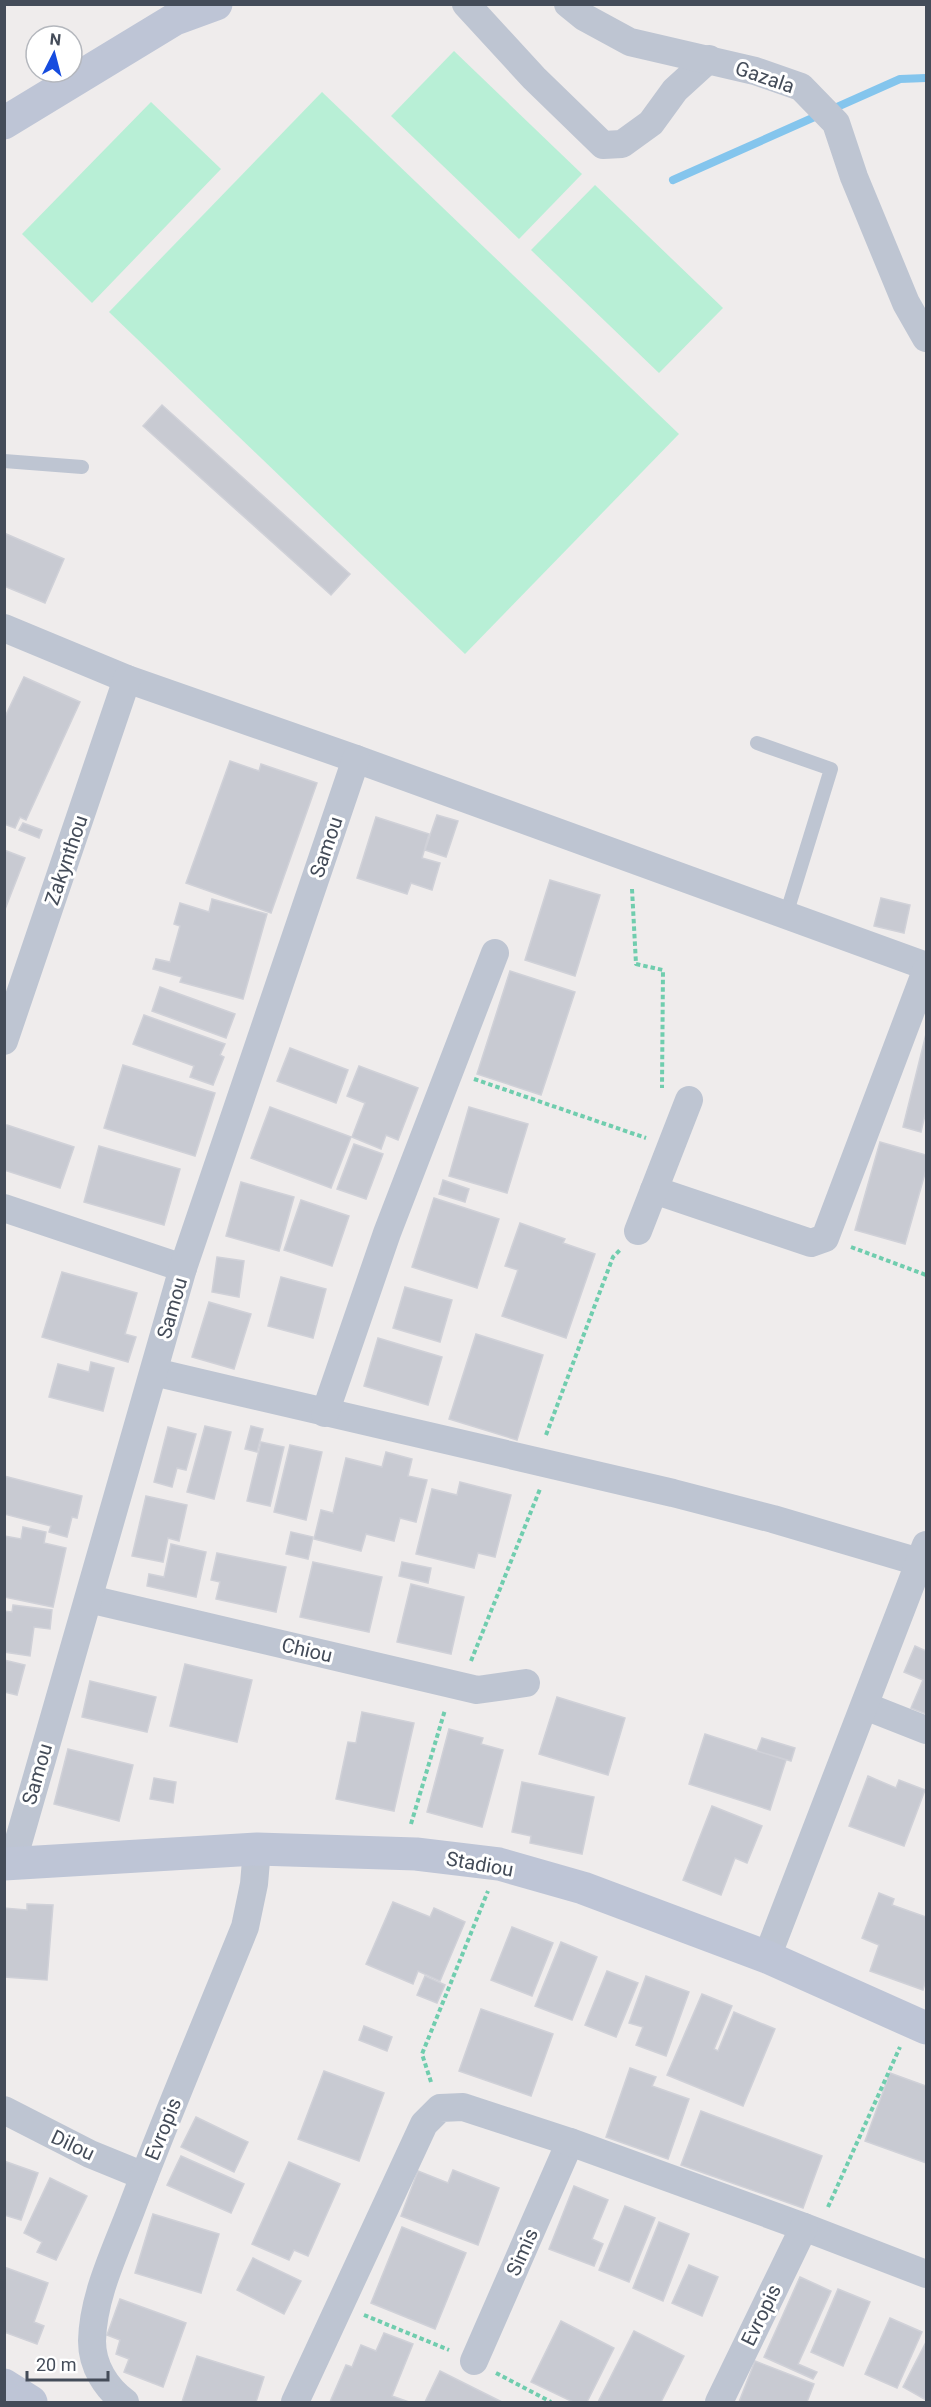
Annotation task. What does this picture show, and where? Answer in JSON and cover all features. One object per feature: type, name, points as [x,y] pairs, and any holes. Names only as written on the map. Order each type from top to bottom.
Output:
[{"type":"street","points":[[4,123],[172,12],[216,4]]},
{"type":"street","points":[[466,4],[534,78],[603,145],[622,144],[651,123],[675,90],[709,59]]},
{"type":"street","name":"Gazala","points":[[568,4],[584,17],[630,42],[755,71],[801,87],[836,123],[854,177],[906,303],[927,338]]},
{"type":"street","points":[[4,628],[127,679],[356,759],[927,966]]},
{"type":"street","name":"Zakynthou","points":[[4,1041],[127,679]]},
{"type":"street","name":"Samou","points":[[8,1864],[89,1599],[183,1268],[356,759]]},
{"type":"street","points":[[325,1413],[387,1233],[495,953]]},
{"type":"street","points":[[654,1190],[811,1243],[825,1238],[927,971]]},
{"type":"street","points":[[638,1231],[688,1100]]},
{"type":"street","points":[[4,1208],[183,1268]]},
{"type":"street","points":[[154,1372],[543,1462],[773,1519],[923,1552],[767,1956]]},
{"type":"street","name":"Chiou","points":[[89,1599],[477,1690],[526,1683]]},
{"type":"street","points":[[865,1706],[927,1730]]},
{"type":"street","name":"Stadiou","points":[[8,1864],[257,1849],[402,1853],[499,1864],[583,1888],[767,1956],[919,2024]]},
{"type":"street","name":"Evropis","points":[[125,2403],[115,2395],[97,2369],[92,2342],[99,2296],[144,2176],[245,1927],[254,1884],[257,1849]]},
{"type":"street","points":[[295,2403],[424,2124],[441,2108],[463,2108],[570,2142],[927,2274]]},
{"type":"street","name":"Dilou","points":[[4,2110],[90,2154],[144,2176]]},
{"type":"street","name":"Simis","points":[[474,2361],[570,2142]]},
{"type":"street","name":"Evropis","points":[[719,2403],[810,2229]]},
{"type":"street","points":[[4,2385],[31,2403]]},
{"type":"lane","points":[[4,461],[82,467]]},
{"type":"lane","points":[[757,743],[831,769],[786,915]]},
{"type":"path","points":[[630,858],[636,964],[663,970],[662,1089],[688,1100]]},
{"type":"path","points":[[451,1070],[671,1146]]},
{"type":"path","points":[[402,1853],[457,1685],[543,1462],[614,1257],[638,1231]]},
{"type":"path","points":[[825,1238],[927,1275]]},
{"type":"path","points":[[441,2108],[422,2054],[499,1864]]},
{"type":"path","points":[[810,2229],[919,2024]]},
{"type":"path","points":[[340,2305],[474,2361],[551,2403]]},
{"type":"green space","points":[[454,51],[582,174],[519,239],[391,116]]},
{"type":"green space","points":[[322,92],[679,434],[465,654],[109,312]]},
{"type":"green space","points":[[151,102],[221,169],[92,303],[22,234]]},
{"type":"green space","points":[[595,185],[723,308],[659,373],[531,250]]},
{"type":"building","points":[[162,405],[350,574],[331,595],[143,426]]},
{"type":"building","points":[[4,533],[64,559],[45,603],[4,586]]},
{"type":"building","points":[[24,677],[80,702],[26,820],[20,817],[15,828],[4,824],[4,719]]},
{"type":"building","points":[[230,761],[259,771],[261,764],[317,783],[271,913],[186,883]]},
{"type":"building","points":[[437,815],[458,821],[446,857],[425,850]]},
{"type":"building","points":[[376,817],[429,834],[422,858],[440,863],[432,890],[411,883],[407,894],[357,878]]},
{"type":"building","points":[[23,823],[42,830],[39,838],[19,830]]},
{"type":"building","points":[[4,850],[25,858],[4,912]]},
{"type":"building","points":[[550,880],[600,895],[575,976],[525,960]]},
{"type":"building","points":[[881,898],[910,905],[904,933],[874,926]]},
{"type":"building","points":[[212,899],[267,914],[243,999],[180,982],[182,977],[153,969],[156,959],[170,962],[180,926],[174,924],[180,903],[209,912]]},
{"type":"building","points":[[510,971],[575,992],[541,1095],[477,1074]]},
{"type":"building","points":[[160,987],[235,1014],[226,1038],[152,1011]]},
{"type":"building","points":[[144,1015],[225,1044],[220,1055],[224,1057],[213,1085],[190,1077],[194,1066],[133,1044]]},
{"type":"building","points":[[926,1034],[926,1111],[921,1132],[903,1127]]},
{"type":"building","points":[[290,1048],[348,1070],[336,1103],[277,1081]]},
{"type":"building","points":[[123,1065],[215,1093],[195,1156],[104,1128]]},
{"type":"building","points":[[359,1066],[418,1088],[398,1140],[386,1135],[381,1149],[352,1137],[365,1103],[347,1096]]},
{"type":"building","points":[[270,1107],[351,1137],[331,1188],[251,1158]]},
{"type":"building","points":[[469,1107],[528,1124],[507,1193],[449,1176]]},
{"type":"building","points":[[7,1125],[74,1147],[60,1188],[4,1170],[4,1133]]},
{"type":"building","points":[[880,1142],[926,1155],[926,1170],[905,1244],[855,1230]]},
{"type":"building","points":[[354,1144],[383,1154],[366,1199],[337,1189]]},
{"type":"building","points":[[99,1146],[180,1169],[164,1225],[84,1202]]},
{"type":"building","points":[[443,1180],[469,1189],[465,1202],[439,1194]]},
{"type":"building","points":[[241,1182],[294,1197],[279,1251],[226,1236]]},
{"type":"building","points":[[434,1198],[499,1219],[477,1288],[412,1267]]},
{"type":"building","points":[[301,1200],[349,1216],[332,1266],[284,1250]]},
{"type":"building","points":[[520,1223],[565,1239],[563,1243],[595,1254],[566,1338],[502,1316],[518,1270],[505,1266]]},
{"type":"building","points":[[217,1257],[244,1261],[239,1297],[212,1292]]},
{"type":"building","points":[[62,1272],[137,1293],[125,1334],[136,1337],[128,1362],[42,1337]]},
{"type":"building","points":[[281,1277],[326,1289],[313,1338],[268,1326]]},
{"type":"building","points":[[405,1287],[452,1300],[440,1342],[393,1328]]},
{"type":"building","points":[[209,1302],[251,1314],[234,1369],[192,1357]]},
{"type":"building","points":[[476,1334],[543,1355],[517,1440],[449,1419]]},
{"type":"building","points":[[378,1338],[442,1357],[428,1405],[364,1386]]},
{"type":"building","points":[[91,1362],[114,1368],[103,1411],[49,1397],[58,1364],[89,1372]]},
{"type":"building","points":[[205,1426],[231,1432],[214,1499],[187,1492]]},
{"type":"building","points":[[251,1426],[263,1429],[257,1452],[245,1449]]},
{"type":"building","points":[[168,1427],[196,1434],[186,1470],[177,1468],[172,1487],[154,1482]]},
{"type":"building","points":[[261,1442],[284,1447],[270,1506],[247,1501]]},
{"type":"building","points":[[290,1445],[322,1452],[306,1520],[274,1512]]},
{"type":"building","points":[[386,1452],[412,1459],[408,1476],[427,1480],[416,1522],[400,1518],[394,1541],[366,1534],[361,1551],[314,1539],[321,1510],[333,1513],[346,1458],[382,1467]]},
{"type":"building","points":[[4,1476],[82,1496],[77,1518],[72,1517],[67,1537],[49,1532],[51,1526],[4,1514]]},
{"type":"building","points":[[460,1482],[511,1495],[495,1557],[478,1553],[474,1568],[416,1554],[432,1489],[457,1495]]},
{"type":"building","points":[[146,1496],[187,1505],[179,1541],[168,1538],[163,1562],[132,1556]]},
{"type":"building","points":[[23,1527],[46,1532],[44,1543],[66,1548],[53,1607],[4,1597],[4,1536],[21,1539]]},
{"type":"building","points":[[291,1532],[313,1537],[308,1559],[286,1554]]},
{"type":"building","points":[[171,1544],[206,1552],[196,1597],[147,1586],[149,1574],[164,1577]]},
{"type":"building","points":[[217,1553],[286,1567],[276,1612],[216,1599],[220,1582],[211,1580]]},
{"type":"building","points":[[313,1562],[382,1577],[369,1632],[300,1617]]},
{"type":"building","points":[[402,1562],[431,1568],[428,1583],[399,1576]]},
{"type":"building","points":[[411,1584],[464,1597],[451,1654],[397,1642]]},
{"type":"building","points":[[13,1605],[52,1610],[50,1629],[34,1627],[30,1656],[4,1652],[4,1611],[12,1612]]},
{"type":"building","points":[[915,1646],[926,1651],[926,1714],[911,1708],[923,1680],[904,1672]]},
{"type":"building","points":[[4,1660],[25,1665],[17,1695],[4,1692]]},
{"type":"building","points":[[185,1664],[252,1680],[237,1742],[170,1726]]},
{"type":"building","points":[[90,1681],[156,1697],[147,1732],[82,1717]]},
{"type":"building","points":[[557,1697],[625,1718],[608,1775],[539,1754]]},
{"type":"building","points":[[362,1712],[414,1723],[394,1811],[336,1799],[348,1742],[356,1743]]},
{"type":"building","points":[[449,1729],[483,1738],[481,1744],[503,1750],[482,1827],[427,1812]]},
{"type":"building","points":[[705,1734],[786,1760],[770,1810],[689,1784]]},
{"type":"building","points":[[762,1738],[795,1748],[791,1761],[757,1751]]},
{"type":"building","points":[[68,1749],[133,1765],[119,1821],[54,1804]]},
{"type":"building","points":[[868,1776],[896,1788],[899,1780],[925,1790],[904,1846],[849,1826]]},
{"type":"building","points":[[154,1778],[176,1782],[173,1803],[150,1799]]},
{"type":"building","points":[[522,1782],[594,1797],[582,1854],[530,1843],[531,1836],[512,1832]]},
{"type":"building","points":[[712,1806],[762,1826],[747,1863],[735,1858],[721,1895],[683,1880]]},
{"type":"building","points":[[879,1893],[894,1899],[892,1905],[926,1917],[926,1980],[923,1990],[870,1971],[879,1945],[862,1938]]},
{"type":"building","points":[[393,1902],[430,1917],[434,1908],[465,1922],[440,1981],[418,1971],[413,1984],[366,1964]]},
{"type":"building","points":[[27,1904],[53,1905],[47,1980],[4,1977],[4,1908],[27,1910]]},
{"type":"building","points":[[512,1927],[553,1943],[532,1996],[491,1980]]},
{"type":"building","points":[[561,1942],[597,1957],[572,2020],[535,2006]]},
{"type":"building","points":[[607,1971],[638,1983],[616,2037],[585,2025]]},
{"type":"building","points":[[425,1976],[445,1985],[437,2003],[417,1995]]},
{"type":"building","points":[[646,1976],[689,1992],[666,2056],[636,2045],[643,2027],[629,2023]]},
{"type":"building","points":[[702,1994],[732,2006],[714,2049],[718,2051],[734,2012],[775,2029],[743,2106],[667,2075]]},
{"type":"building","points":[[481,2009],[553,2034],[531,2096],[459,2071]]},
{"type":"building","points":[[364,2026],[392,2037],[387,2051],[359,2040]]},
{"type":"building","points":[[630,2068],[656,2077],[652,2086],[689,2099],[668,2159],[606,2137]]},
{"type":"building","points":[[324,2071],[384,2093],[359,2161],[298,2139]]},
{"type":"building","points":[[890,2073],[926,2086],[926,2163],[865,2141]]},
{"type":"building","points":[[701,2111],[822,2156],[803,2208],[681,2165]]},
{"type":"building","points":[[196,2117],[248,2142],[234,2172],[181,2147]]},
{"type":"building","points":[[181,2156],[244,2184],[231,2213],[167,2185]]},
{"type":"building","points":[[4,2161],[38,2173],[21,2220],[4,2215]]},
{"type":"building","points":[[289,2162],[340,2184],[308,2256],[294,2250],[289,2260],[252,2244]]},
{"type":"building","points":[[453,2170],[499,2188],[478,2245],[401,2216],[418,2171],[448,2183]]},
{"type":"building","points":[[50,2178],[87,2196],[56,2260],[37,2252],[42,2242],[24,2233]]},
{"type":"building","points":[[574,2186],[608,2200],[592,2239],[603,2244],[594,2266],[549,2249]]},
{"type":"building","points":[[625,2206],[655,2218],[629,2282],[599,2270]]},
{"type":"building","points":[[153,2214],[219,2234],[201,2293],[135,2273]]},
{"type":"building","points":[[659,2222],[689,2234],[663,2301],[633,2288]]},
{"type":"building","points":[[402,2227],[466,2253],[435,2329],[371,2303]]},
{"type":"building","points":[[253,2258],[301,2281],[284,2314],[237,2290]]},
{"type":"building","points":[[689,2265],[718,2277],[702,2316],[672,2303]]},
{"type":"building","points":[[4,2267],[48,2283],[34,2322],[44,2326],[37,2344],[4,2332]]},
{"type":"building","points":[[800,2277],[831,2291],[798,2364],[817,2372],[813,2379],[764,2357]]},
{"type":"building","points":[[838,2289],[870,2302],[843,2366],[811,2352]]},
{"type":"building","points":[[120,2299],[186,2323],[163,2387],[124,2372],[129,2359],[116,2354],[120,2340],[107,2335]]},
{"type":"building","points":[[890,2318],[922,2332],[897,2388],[865,2374]]},
{"type":"building","points":[[561,2321],[614,2348],[587,2402],[573,2402],[531,2382]]},
{"type":"building","points":[[634,2331],[684,2356],[661,2402],[598,2402]]},
{"type":"building","points":[[384,2333],[413,2344],[392,2396],[409,2402],[330,2402],[346,2365],[352,2367],[361,2345],[376,2351]]},
{"type":"building","points":[[926,2342],[926,2400],[903,2387]]},
{"type":"building","points":[[197,2356],[264,2377],[256,2402],[182,2402]]},
{"type":"building","points":[[755,2361],[814,2384],[807,2402],[739,2402]]},
{"type":"building","points":[[440,2371],[502,2402],[425,2402]]},
{"type":"waterway","points":[[673,180],[900,79],[926,78]]}]
